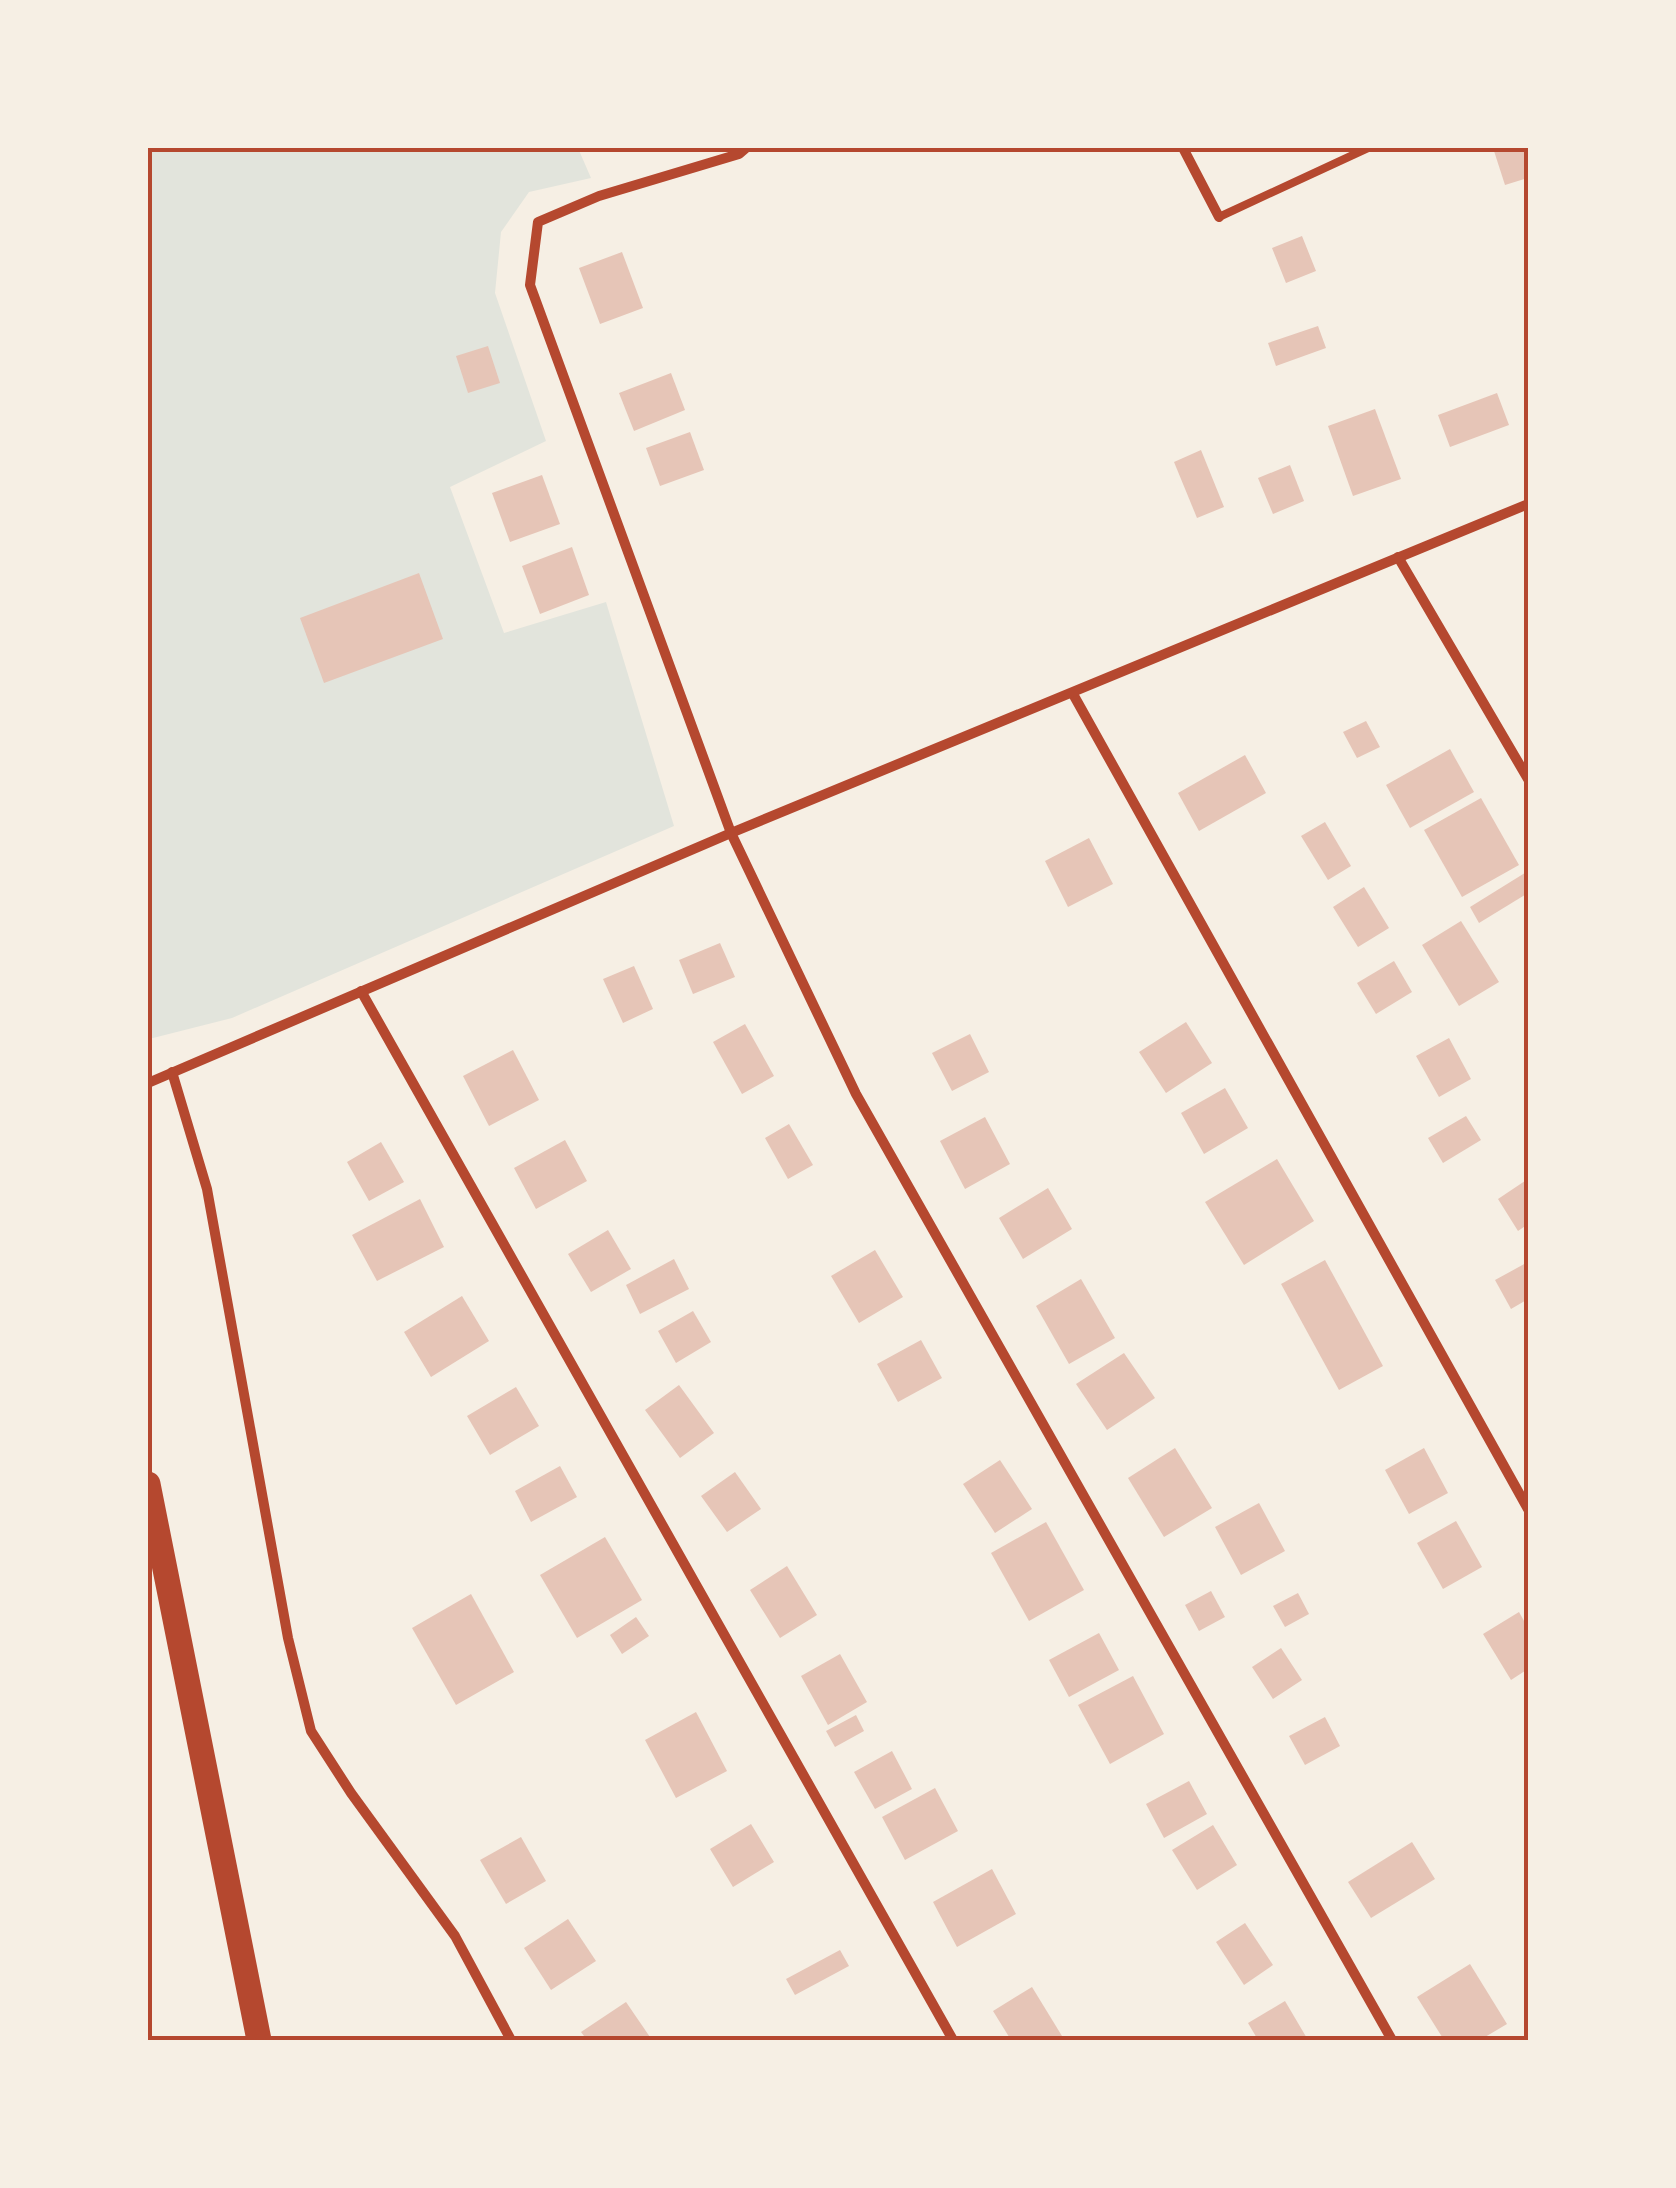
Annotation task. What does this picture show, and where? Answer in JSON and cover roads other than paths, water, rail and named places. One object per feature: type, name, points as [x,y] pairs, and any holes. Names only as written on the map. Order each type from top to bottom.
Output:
[{"type":"highway","points":[[148,1484],[156,1566],[259,2040]]},
{"type":"street","points":[[746,148],[740,154],[599,196],[538,222],[530,285],[730,833],[856,1094],[1392,2040]]},
{"type":"street","points":[[1183,148],[1220,217]]},
{"type":"street","points":[[148,1083],[730,833],[1528,504]]},
{"type":"street","points":[[1398,557],[1528,780]]},
{"type":"street","points":[[1072,694],[1528,1509]]},
{"type":"street","points":[[360,991],[953,2040]]},
{"type":"street","points":[[172,1072],[206,1189],[288,1638],[311,1731],[455,1936],[511,2040]]},
{"type":"lane","points":[[1220,217],[1368,148]]}]
